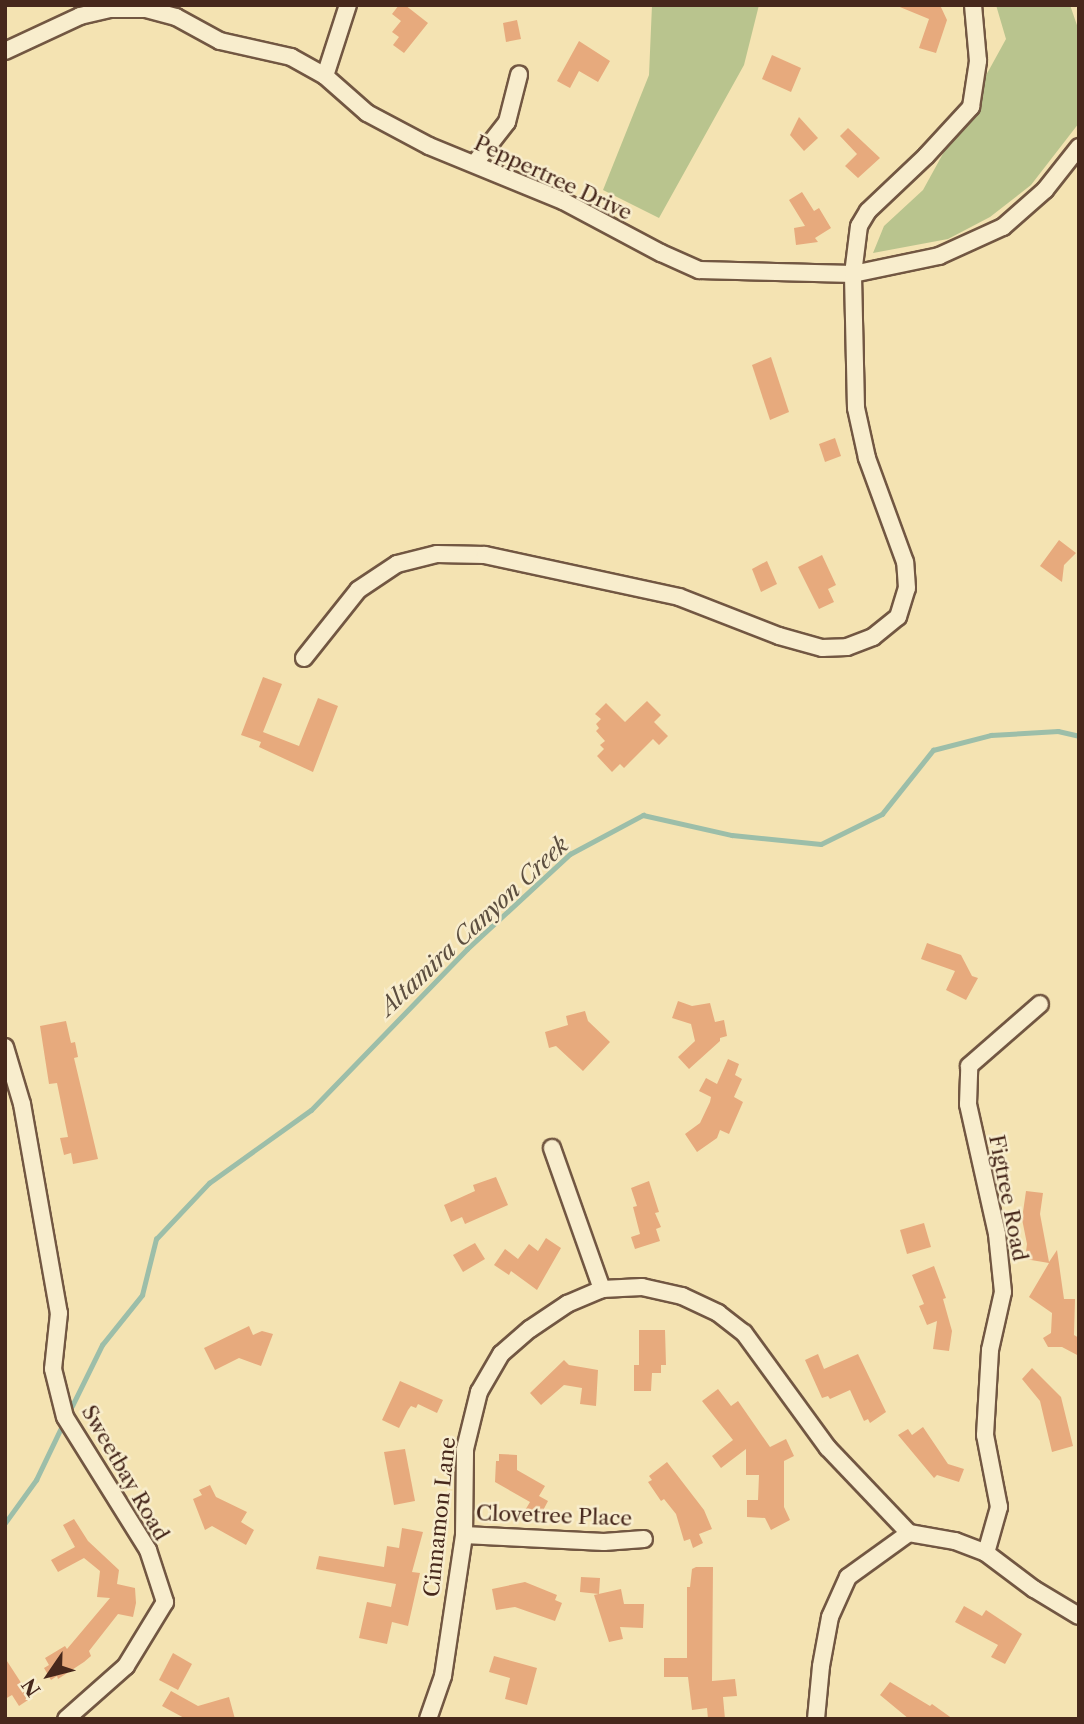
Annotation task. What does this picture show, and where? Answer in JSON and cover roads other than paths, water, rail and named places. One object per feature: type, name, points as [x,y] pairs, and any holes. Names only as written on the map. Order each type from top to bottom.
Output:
[{"type":"street","points":[[325,76],[348,5]]},
{"type":"street","points":[[304,658],[358,590],[397,565],[437,554],[485,555],[679,597],[779,636],[822,648],[847,648],[873,637],[898,617],[907,589],[905,562],[866,458],[856,408],[853,274],[859,226],[868,211],[926,156],[971,107],[978,61],[973,5]]},
{"type":"street","name":"Peppertree Drive","points":[[5,51],[81,10],[146,9],[176,17],[220,41],[291,57],[325,76],[368,113],[429,146],[563,201],[699,270],[853,274],[939,256],[1003,227],[1045,190],[1079,147]]},
{"type":"street","points":[[475,163],[508,122],[519,75]]},
{"type":"street","name":"Figtree Road","points":[[986,1553],[999,1507],[985,1435],[990,1350],[1003,1292],[997,1234],[968,1104],[970,1066],[1040,1004]]},
{"type":"street","name":"Sweetbay Road","points":[[5,1047],[22,1104],[59,1313],[53,1369],[65,1417],[148,1550],[165,1602],[126,1666],[66,1719]]},
{"type":"street","points":[[552,1148],[602,1289]]},
{"type":"street","name":"Cinnamon Lane","points":[[428,1719],[443,1676],[464,1535],[465,1448],[479,1392],[501,1354],[530,1329],[567,1304],[602,1289],[642,1287],[682,1296],[718,1312],[744,1333],[828,1448],[909,1533]]},
{"type":"street","points":[[816,1719],[821,1665],[830,1617],[848,1577],[909,1533],[956,1541],[986,1553],[1034,1589],[1079,1616]]},
{"type":"street","name":"Clovetree Place","points":[[464,1535],[604,1542],[644,1539]]},
{"type":"waterway","name":"Altamira Canyon Creek","points":[[72,1406],[102,1345],[142,1295],[156,1239],[209,1183],[311,1110],[467,949],[570,854],[643,815],[732,835],[821,844],[882,814],[933,750],[991,735],[1058,731],[1079,736]]},
{"type":"waterway","name":"Altamira Canyon Creek","points":[[5,1523],[36,1480],[60,1430]]}]
